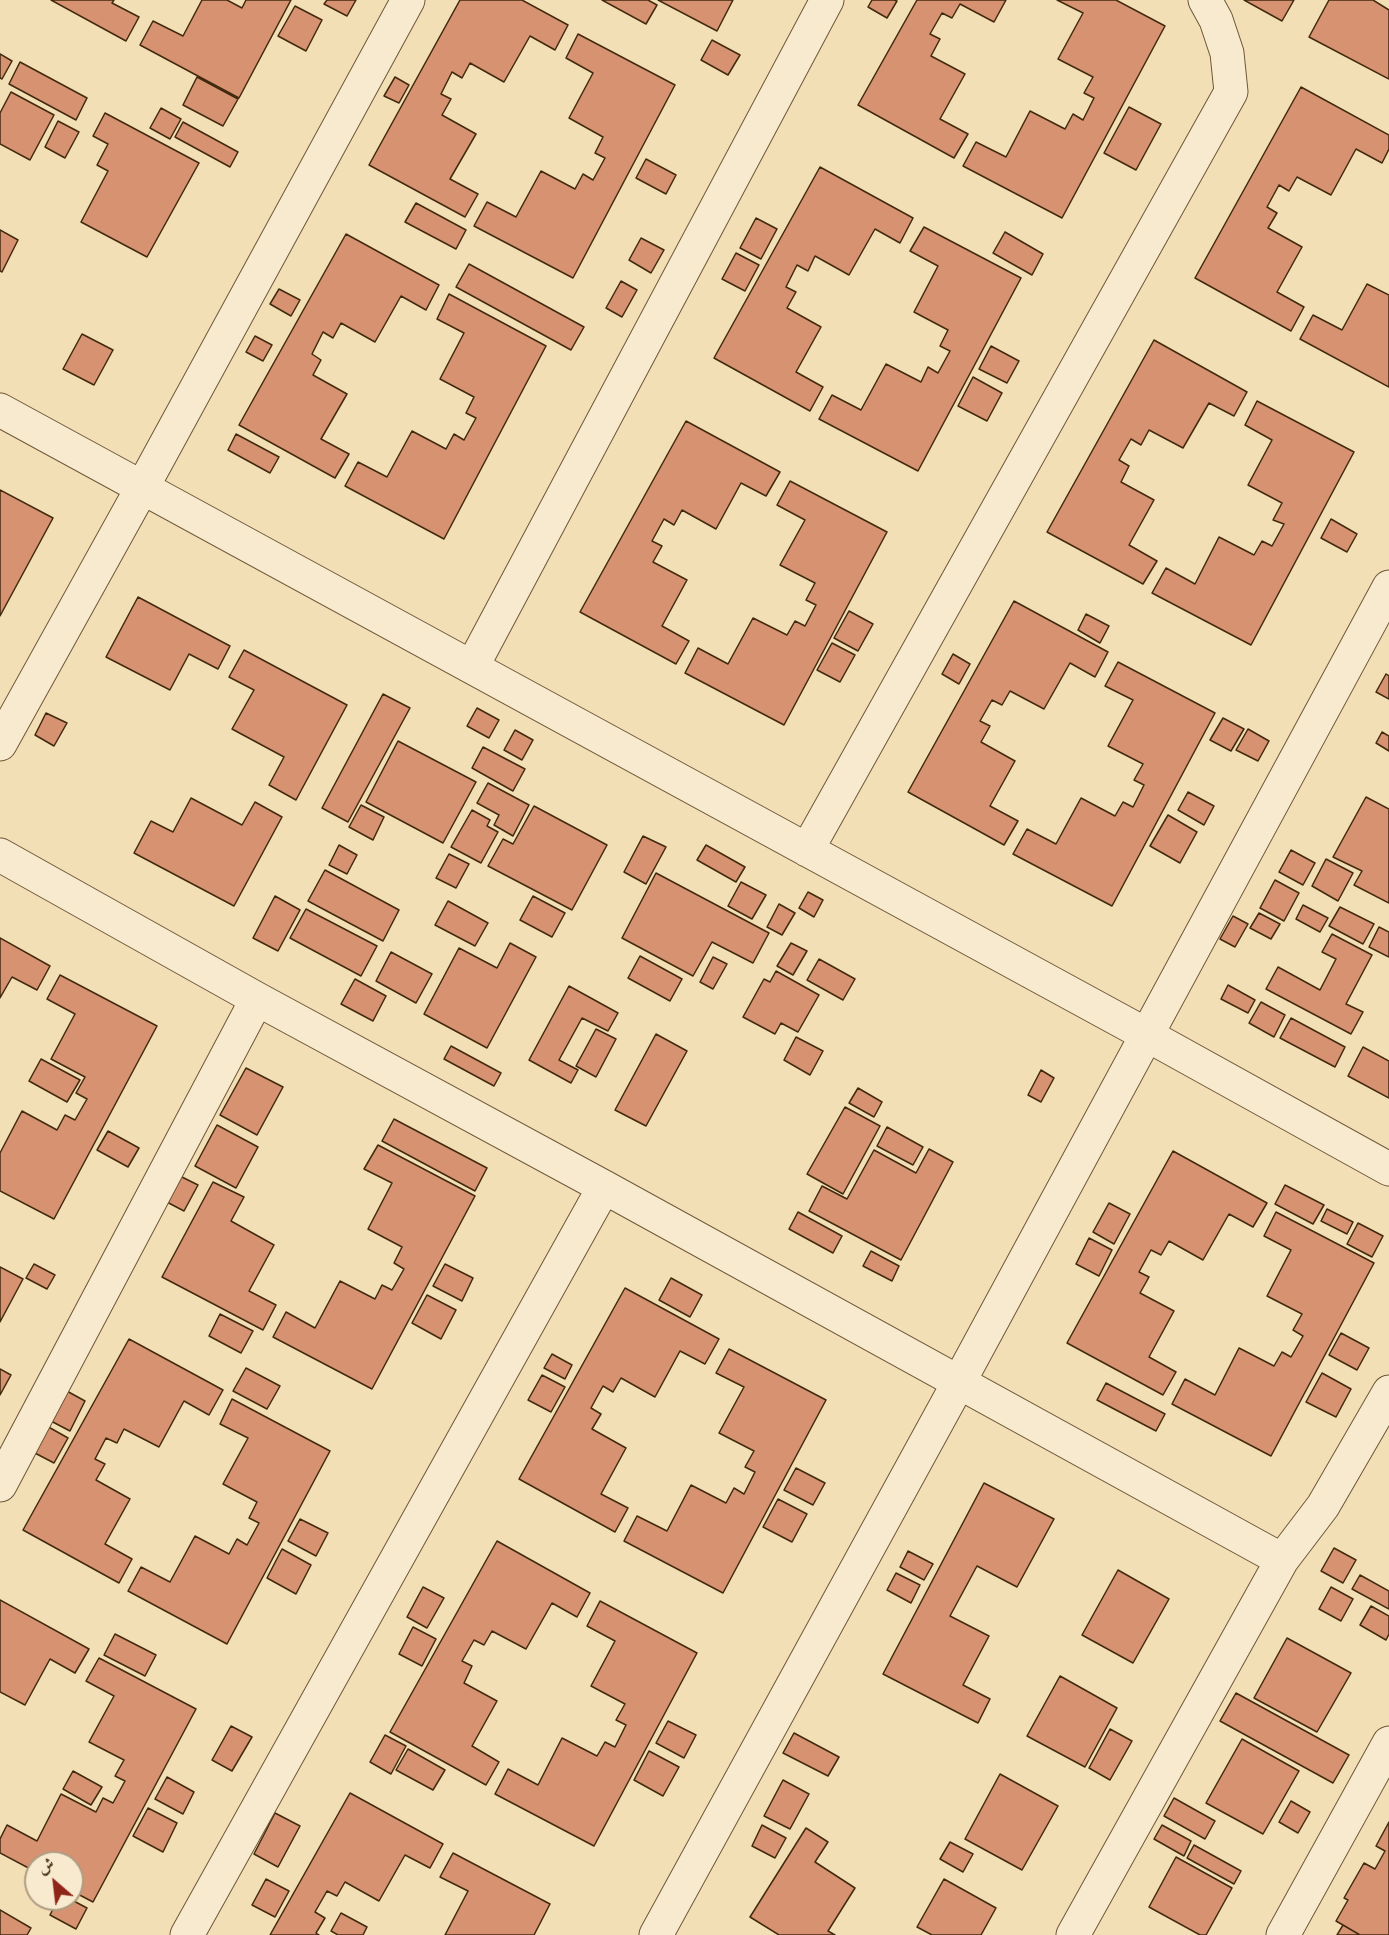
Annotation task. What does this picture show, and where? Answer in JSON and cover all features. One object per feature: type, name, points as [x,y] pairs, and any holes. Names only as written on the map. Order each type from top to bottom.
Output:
[{"type":"street","points":[[0,744],[408,0]]},
{"type":"street","points":[[472,667],[827,0]]},
{"type":"street","points":[[807,850],[1231,92],[1227,53],[1216,20],[1205,0]]},
{"type":"street","points":[[0,410],[1389,1169]]},
{"type":"street","points":[[656,1935],[959,1382],[1389,587]]},
{"type":"street","points":[[0,855],[257,999],[1282,1560]]},
{"type":"street","points":[[0,1485],[257,999]]},
{"type":"street","points":[[187,1935],[604,1187]]},
{"type":"street","points":[[1074,1935],[1282,1560],[1323,1506],[1389,1392]]},
{"type":"street","points":[[1283,1935],[1389,1743]]},
{"type":"building","points":[[51,0],[114,0],[112,3],[139,17],[126,41]]},
{"type":"building","points":[[202,0],[227,0],[242,8],[246,0],[291,0],[239,98],[140,45],[153,21],[183,36]]},
{"type":"building","points":[[327,0],[356,0],[347,16],[324,4]]},
{"type":"building","points":[[460,0],[522,0],[568,25],[555,50],[530,36],[504,82],[470,63],[462,78],[452,72],[441,94],[451,99],[442,115],[476,134],[450,179],[478,194],[465,217],[369,165]]},
{"type":"building","points":[[602,0],[648,0],[657,5],[646,24]]},
{"type":"building","points":[[658,0],[733,0],[717,31]]},
{"type":"building","points":[[872,0],[897,1],[887,18],[868,7]]},
{"type":"building","points":[[917,0],[1006,0],[994,22],[960,4],[952,18],[942,13],[930,34],[940,39],[931,56],[965,74],[940,119],[968,134],[954,158],[858,105]]},
{"type":"building","points":[[1057,0],[1116,0],[1165,26],[1062,218],[963,166],[976,142],[1006,157],[1030,111],[1065,129],[1073,114],[1083,120],[1094,98],[1084,93],[1093,77],[1058,59],[1083,13]]},
{"type":"building","points":[[1244,0],[1294,0],[1282,21]]},
{"type":"building","points":[[1329,0],[1373,0],[1389,10],[1389,79],[1309,37]]},
{"type":"building","points":[[295,6],[322,20],[306,51],[278,36]]},
{"type":"building","points":[[578,34],[675,85],[573,278],[474,226],[487,202],[516,217],[541,171],[575,189],[583,174],[593,180],[605,158],[595,153],[603,137],[569,118],[593,73],[566,58]]},
{"type":"building","points":[[712,40],[740,55],[728,75],[701,60]]},
{"type":"building","points":[[0,54],[12,61],[2,79],[0,78]]},
{"type":"building","points":[[20,62],[87,98],[76,120],[9,84]]},
{"type":"building","points":[[197,77],[238,99],[223,126],[183,105]]},
{"type":"building","points":[[395,77],[409,85],[399,103],[384,96]]},
{"type":"building","points":[[1301,87],[1389,135],[1389,149],[1382,163],[1356,149],[1331,195],[1297,177],[1289,191],[1279,185],[1267,207],[1277,213],[1268,228],[1302,247],[1277,292],[1304,307],[1291,331],[1195,278]]},
{"type":"building","points":[[11,92],[54,115],[30,160],[0,144],[0,113]]},
{"type":"building","points":[[1129,107],[1161,124],[1136,170],[1104,153]]},
{"type":"building","points":[[161,108],[181,119],[170,139],[150,128]]},
{"type":"building","points":[[105,113],[199,163],[147,257],[81,222],[108,171],[97,165],[108,144],[93,136]]},
{"type":"building","points":[[58,121],[79,132],[65,158],[45,147]]},
{"type":"building","points":[[183,122],[238,152],[230,167],[175,137]]},
{"type":"building","points":[[646,159],[676,175],[666,194],[636,178]]},
{"type":"building","points":[[820,167],[913,218],[900,243],[875,229],[849,275],[815,256],[808,271],[797,265],[786,287],[796,292],[787,308],[821,327],[796,372],[823,387],[810,411],[714,358]]},
{"type":"building","points":[[416,203],[466,230],[456,249],[405,222]]},
{"type":"building","points":[[756,218],[777,229],[761,259],[740,248]]},
{"type":"building","points":[[924,227],[1021,278],[918,471],[819,419],[832,395],[861,410],[886,364],[921,382],[928,367],[938,373],[950,351],[940,346],[948,330],[914,312],[938,266],[910,251]]},
{"type":"building","points":[[0,230],[18,240],[2,272],[0,271]]},
{"type":"building","points":[[1005,232],[1043,254],[1032,275],[993,253]]},
{"type":"building","points":[[346,234],[439,285],[426,310],[401,296],[375,342],[341,323],[333,338],[323,332],[312,354],[321,360],[313,375],[347,394],[321,439],[349,454],[335,478],[239,425]]},
{"type":"building","points":[[641,238],[664,250],[651,273],[629,260]]},
{"type":"building","points":[[736,253],[759,265],[745,291],[722,279]]},
{"type":"building","points":[[469,264],[584,327],[571,350],[456,287]]},
{"type":"building","points":[[621,281],[637,290],[622,317],[606,308]]},
{"type":"building","points":[[1367,284],[1389,295],[1389,387],[1300,339],[1313,315],[1342,330]]},
{"type":"building","points":[[279,289],[300,300],[291,316],[270,304]]},
{"type":"building","points":[[449,294],[546,346],[444,539],[345,486],[358,462],[387,477],[412,431],[446,449],[454,434],[464,440],[476,418],[466,413],[474,397],[440,379],[464,333],[437,319]]},
{"type":"building","points":[[82,334],[113,350],[94,385],[63,369]]},
{"type":"building","points":[[255,336],[272,345],[263,361],[246,352]]},
{"type":"building","points":[[1154,340],[1247,392],[1234,416],[1209,403],[1183,448],[1149,430],[1141,445],[1131,439],[1119,460],[1129,466],[1121,482],[1154,500],[1129,545],[1157,561],[1143,584],[1047,532]]},
{"type":"building","points":[[991,346],[1019,361],[1007,383],[979,369]]},
{"type":"building","points":[[973,377],[1002,393],[987,421],[958,406]]},
{"type":"building","points":[[1257,401],[1354,452],[1251,645],[1152,593],[1166,568],[1195,584],[1219,537],[1254,555],[1262,541],[1272,546],[1284,524],[1273,520],[1282,503],[1248,485],[1272,440],[1245,425]]},
{"type":"building","points":[[686,421],[780,472],[766,496],[741,483],[716,529],[682,510],[674,525],[664,519],[652,541],[662,546],[653,562],[687,580],[662,626],[689,641],[676,664],[580,612]]},
{"type":"building","points":[[236,434],[279,457],[270,473],[228,450]]},
{"type":"building","points":[[790,481],[887,532],[784,725],[685,673],[698,648],[728,664],[753,618],[787,635],[795,621],[805,626],[816,605],[806,600],[815,583],[780,565],[805,520],[777,505]]},
{"type":"building","points":[[0,490],[53,518],[0,616]]},
{"type":"building","points":[[1331,519],[1357,534],[1347,552],[1321,538]]},
{"type":"building","points":[[138,597],[230,646],[218,669],[189,654],[170,690],[106,657]]},
{"type":"building","points":[[1014,601],[1108,652],[1095,677],[1070,663],[1044,709],[1010,691],[1002,705],[992,700],[980,721],[990,726],[981,742],[1015,761],[990,806],[1018,821],[1004,845],[908,792]]},
{"type":"building","points":[[849,611],[873,624],[858,651],[834,638]]},
{"type":"building","points":[[1086,614],[1109,626],[1100,643],[1078,630]]},
{"type":"building","points":[[832,643],[855,655],[840,682],[817,670]]},
{"type":"building","points":[[244,650],[347,705],[296,800],[269,785],[284,757],[232,729],[254,690],[229,677]]},
{"type":"building","points":[[953,654],[970,664],[959,684],[942,674]]},
{"type":"building","points":[[1118,662],[1215,713],[1112,906],[1013,854],[1027,829],[1056,844],[1081,798],[1115,816],[1123,802],[1133,807],[1144,785],[1134,780],[1143,764],[1108,746],[1133,700],[1105,686]]},
{"type":"building","points":[[1386,674],[1389,676],[1389,699],[1376,692]]},
{"type":"building","points":[[383,694],[410,708],[348,822],[322,808]]},
{"type":"building","points":[[477,708],[499,720],[489,738],[467,726]]},
{"type":"building","points":[[46,713],[67,723],[54,746],[35,735]]},
{"type":"building","points":[[1223,718],[1244,729],[1231,751],[1210,740]]},
{"type":"building","points":[[1248,729],[1269,741],[1258,761],[1236,750]]},
{"type":"building","points":[[515,730],[533,740],[522,760],[504,750]]},
{"type":"building","points":[[1382,732],[1389,736],[1389,751],[1376,743]]},
{"type":"building","points":[[398,741],[476,782],[443,843],[366,802]]},
{"type":"building","points":[[483,747],[525,769],[513,791],[472,768]]},
{"type":"building","points":[[488,783],[529,805],[513,836],[494,825],[499,815],[477,803]]},
{"type":"building","points":[[1188,792],[1214,806],[1204,825],[1178,810]]},
{"type":"building","points":[[1366,797],[1389,809],[1389,903],[1354,885],[1362,871],[1333,857]]},
{"type":"building","points":[[191,798],[242,825],[255,802],[282,817],[234,906],[134,853],[151,821],[173,832]]},
{"type":"building","points":[[361,805],[384,817],[373,840],[349,827]]},
{"type":"building","points":[[534,806],[607,845],[572,910],[488,866],[503,839],[513,844]]},
{"type":"building","points":[[472,810],[490,820],[487,826],[498,832],[481,863],[451,847]]},
{"type":"building","points":[[1168,815],[1197,832],[1180,863],[1150,846]]},
{"type":"building","points":[[643,836],[666,847],[646,884],[624,872]]},
{"type":"building","points":[[339,845],[357,855],[347,874],[329,865]]},
{"type":"building","points":[[706,845],[745,867],[736,882],[697,860]]},
{"type":"building","points":[[1291,850],[1315,863],[1303,885],[1279,872]]},
{"type":"building","points":[[449,854],[469,864],[456,888],[436,878]]},
{"type":"building","points":[[1326,859],[1353,873],[1338,901],[1312,886]]},
{"type":"building","points":[[325,870],[399,910],[383,941],[308,901]]},
{"type":"building","points":[[656,873],[769,933],[753,963],[712,942],[693,976],[622,938]]},
{"type":"building","points":[[1275,880],[1299,893],[1284,921],[1260,908]]},
{"type":"building","points":[[741,882],[766,895],[752,919],[728,906]]},
{"type":"building","points":[[808,892],[823,900],[814,917],[799,908]]},
{"type":"building","points":[[275,896],[300,910],[278,951],[253,938]]},
{"type":"building","points":[[533,896],[565,913],[552,937],[520,920]]},
{"type":"building","points":[[448,901],[488,923],[475,946],[435,925]]},
{"type":"building","points":[[779,904],[795,913],[782,935],[767,927]]},
{"type":"building","points":[[1303,905],[1328,918],[1320,932],[1296,919]]},
{"type":"building","points":[[1340,907],[1374,924],[1363,944],[1329,926]]},
{"type":"building","points":[[306,909],[377,946],[361,976],[290,938]]},
{"type":"building","points":[[1259,913],[1280,924],[1271,939],[1250,928]]},
{"type":"building","points":[[1233,916],[1248,924],[1235,947],[1220,939]]},
{"type":"building","points":[[1379,927],[1389,932],[1389,957],[1369,947]]},
{"type":"building","points":[[1332,934],[1372,955],[1346,1004],[1363,1012],[1351,1034],[1266,989],[1278,967],[1320,990],[1336,959],[1322,952]]},
{"type":"building","points":[[0,938],[50,966],[37,990],[12,977],[0,998]]},
{"type":"building","points":[[510,943],[536,957],[487,1048],[424,1014],[459,948],[497,968]]},
{"type":"building","points":[[791,943],[807,951],[793,975],[777,966]]},
{"type":"building","points":[[391,952],[432,974],[416,1003],[376,981]]},
{"type":"building","points":[[640,956],[682,979],[670,1001],[628,978]]},
{"type":"building","points":[[713,957],[727,964],[713,989],[700,982]]},
{"type":"building","points":[[819,959],[855,979],[843,1000],[807,980]]},
{"type":"building","points":[[776,971],[819,995],[798,1032],[781,1023],[775,1034],[743,1017],[764,979],[770,982]]},
{"type":"building","points":[[60,975],[157,1026],[54,1219],[0,1191],[0,1153],[22,1111],[57,1130],[65,1115],[75,1120],[87,1099],[76,1093],[85,1077],[51,1059],[75,1014],[47,999]]},
{"type":"building","points":[[355,979],[386,996],[373,1021],[341,1004]]},
{"type":"building","points":[[1228,985],[1255,1000],[1248,1013],[1221,999]]},
{"type":"building","points":[[569,986],[618,1013],[608,1031],[582,1018],[559,1060],[578,1070],[571,1083],[529,1060]]},
{"type":"building","points":[[1261,1002],[1285,1015],[1274,1037],[1249,1023]]},
{"type":"building","points":[[1291,1018],[1345,1047],[1335,1067],[1280,1038]]},
{"type":"building","points":[[596,1029],[616,1039],[596,1077],[576,1066]]},
{"type":"building","points":[[656,1034],[687,1051],[646,1126],[615,1110]]},
{"type":"building","points":[[796,1037],[823,1051],[810,1075],[784,1060]]},
{"type":"building","points":[[451,1046],[501,1073],[494,1086],[444,1059]]},
{"type":"building","points":[[1363,1047],[1389,1061],[1389,1098],[1348,1076]]},
{"type":"building","points":[[41,1059],[80,1080],[67,1102],[29,1081]]},
{"type":"building","points":[[246,1068],[283,1087],[257,1135],[220,1115]]},
{"type":"building","points":[[1041,1070],[1054,1078],[1041,1102],[1028,1095]]},
{"type":"building","points":[[858,1088],[882,1102],[874,1117],[849,1103]]},
{"type":"building","points":[[845,1107],[880,1126],[843,1194],[807,1174]]},
{"type":"building","points":[[394,1119],[487,1168],[475,1191],[382,1141]]},
{"type":"building","points":[[217,1125],[258,1147],[236,1188],[195,1166]]},
{"type":"building","points":[[887,1127],[923,1147],[913,1165],[877,1146]]},
{"type":"building","points":[[108,1131],[139,1148],[128,1167],[97,1150]]},
{"type":"building","points":[[378,1145],[475,1196],[372,1389],[273,1337],[286,1312],[315,1328],[340,1281],[375,1299],[382,1285],[392,1290],[404,1269],[394,1263],[402,1247],[368,1229],[392,1183],[364,1169]]},
{"type":"building","points":[[929,1149],[953,1162],[901,1260],[809,1211],[822,1186],[847,1199],[874,1150],[916,1173]]},
{"type":"building","points":[[1173,1151],[1267,1203],[1253,1227],[1229,1214],[1203,1260],[1169,1241],[1161,1255],[1151,1250],[1139,1272],[1149,1277],[1140,1293],[1174,1311],[1149,1357],[1176,1372],[1163,1395],[1067,1343]]},
{"type":"building","points":[[174,1173],[198,1185],[184,1211],[161,1199]]},
{"type":"building","points":[[213,1182],[244,1197],[231,1221],[274,1245],[249,1291],[276,1305],[263,1330],[162,1277]]},
{"type":"building","points":[[1285,1185],[1324,1205],[1313,1224],[1275,1204]]},
{"type":"building","points":[[1109,1203],[1130,1214],[1114,1244],[1093,1232]]},
{"type":"building","points":[[1327,1209],[1353,1222],[1347,1234],[1321,1221]]},
{"type":"building","points":[[798,1212],[842,1236],[833,1253],[789,1229]]},
{"type":"building","points":[[1276,1212],[1374,1263],[1271,1456],[1172,1404],[1185,1379],[1215,1395],[1239,1348],[1274,1366],[1282,1352],[1291,1357],[1303,1336],[1293,1330],[1302,1314],[1267,1296],[1291,1250],[1264,1236]]},
{"type":"building","points":[[1358,1223],[1383,1236],[1372,1257],[1347,1244]]},
{"type":"building","points":[[1089,1238],[1112,1250],[1099,1276],[1076,1264]]},
{"type":"building","points":[[871,1251],[899,1266],[892,1281],[863,1266]]},
{"type":"building","points":[[34,1264],[55,1275],[47,1289],[26,1278]]},
{"type":"building","points":[[445,1264],[473,1278],[462,1301],[433,1286]]},
{"type":"building","points":[[0,1267],[23,1279],[0,1322]]},
{"type":"building","points":[[671,1278],[702,1295],[690,1317],[659,1300]]},
{"type":"building","points":[[625,1288],[719,1339],[705,1364],[680,1351],[655,1397],[621,1378],[613,1392],[603,1386],[591,1408],[601,1414],[592,1429],[626,1448],[601,1494],[628,1508],[615,1532],[519,1479]]},
{"type":"building","points":[[427,1295],[456,1310],[441,1339],[412,1323]]},
{"type":"building","points":[[220,1314],[253,1331],[241,1353],[209,1336]]},
{"type":"building","points":[[1341,1333],[1369,1348],[1357,1370],[1329,1355]]},
{"type":"building","points":[[129,1339],[223,1390],[209,1415],[184,1401],[159,1447],[124,1429],[117,1443],[106,1438],[95,1459],[105,1464],[96,1480],[130,1499],[105,1544],[132,1559],[119,1583],[23,1530]]},
{"type":"building","points":[[729,1349],[826,1400],[723,1593],[624,1541],[637,1516],[667,1531],[691,1485],[726,1503],[734,1488],[744,1494],[755,1472],[745,1467],[754,1451],[719,1433],[744,1387],[716,1373]]},
{"type":"building","points":[[552,1354],[572,1365],[565,1379],[544,1368]]},
{"type":"building","points":[[246,1368],[280,1386],[267,1409],[233,1391]]},
{"type":"building","points":[[0,1369],[11,1375],[0,1395]]},
{"type":"building","points":[[1322,1373],[1351,1389],[1336,1417],[1306,1402]]},
{"type":"building","points":[[542,1375],[565,1387],[551,1412],[528,1400]]},
{"type":"building","points":[[1106,1383],[1165,1414],[1156,1431],[1097,1400]]},
{"type":"building","points":[[65,1390],[85,1401],[70,1431],[49,1420]]},
{"type":"building","points":[[232,1399],[330,1451],[227,1644],[128,1591],[141,1567],[170,1582],[195,1536],[229,1554],[237,1539],[247,1545],[259,1523],[249,1518],[257,1502],[223,1484],[248,1438],[220,1424]]},
{"type":"building","points":[[45,1425],[68,1438],[54,1463],[31,1451]]},
{"type":"building","points":[[796,1468],[825,1483],[813,1505],[784,1490]]},
{"type":"building","points":[[984,1483],[1054,1519],[1017,1587],[977,1566],[950,1616],[989,1636],[963,1685],[990,1699],[978,1723],[883,1674]]},
{"type":"building","points":[[778,1499],[807,1514],[792,1542],[763,1527]]},
{"type":"building","points":[[300,1519],[328,1533],[316,1556],[288,1541]]},
{"type":"building","points":[[497,1541],[590,1593],[577,1617],[552,1603],[526,1649],[492,1631],[484,1645],[474,1640],[462,1661],[472,1666],[464,1683],[497,1701],[472,1746],[499,1762],[486,1785],[390,1732]]},
{"type":"building","points":[[1334,1548],[1356,1560],[1343,1583],[1321,1571]]},
{"type":"building","points":[[282,1549],[311,1565],[296,1594],[267,1578]]},
{"type":"building","points":[[908,1551],[933,1564],[924,1580],[900,1567]]},
{"type":"building","points":[[1118,1570],[1169,1599],[1133,1663],[1082,1635]]},
{"type":"building","points":[[896,1573],[920,1585],[911,1603],[887,1590]]},
{"type":"building","points":[[1360,1575],[1389,1591],[1389,1609],[1352,1589]]},
{"type":"building","points":[[423,1587],[444,1598],[427,1628],[407,1617]]},
{"type":"building","points":[[1331,1587],[1353,1599],[1341,1621],[1319,1609]]},
{"type":"building","points":[[0,1600],[89,1649],[75,1673],[50,1659],[25,1705],[0,1692]]},
{"type":"building","points":[[600,1601],[697,1653],[594,1846],[495,1794],[508,1769],[538,1785],[562,1738],[597,1756],[605,1742],[615,1747],[626,1725],[616,1720],[625,1704],[591,1686],[615,1641],[587,1626]]},
{"type":"building","points":[[1371,1606],[1389,1616],[1389,1634],[1386,1640],[1360,1625]]},
{"type":"building","points":[[413,1627],[436,1639],[422,1666],[399,1654]]},
{"type":"building","points":[[115,1634],[156,1655],[145,1676],[104,1655]]},
{"type":"building","points":[[1287,1638],[1351,1673],[1317,1732],[1254,1698]]},
{"type":"building","points":[[99,1658],[196,1709],[93,1902],[84,1897],[84,1851],[24,1851],[24,1866],[0,1853],[0,1839],[7,1825],[37,1841],[61,1794],[96,1812],[103,1798],[113,1803],[125,1781],[115,1776],[124,1760],[89,1742],[114,1696],[86,1681]]},
{"type":"building","points":[[1060,1676],[1117,1708],[1085,1767],[1027,1736]]},
{"type":"building","points":[[1236,1693],[1349,1755],[1333,1783],[1220,1721]]},
{"type":"building","points":[[668,1721],[696,1735],[684,1758],[656,1743]]},
{"type":"building","points":[[231,1726],[252,1737],[232,1771],[212,1760]]},
{"type":"building","points":[[1110,1729],[1132,1741],[1110,1780],[1089,1768]]},
{"type":"building","points":[[794,1733],[839,1757],[828,1776],[783,1753]]},
{"type":"building","points":[[385,1735],[406,1746],[391,1774],[370,1762]]},
{"type":"building","points":[[1242,1739],[1299,1771],[1263,1834],[1206,1803]]},
{"type":"building","points":[[408,1749],[445,1770],[433,1790],[396,1770]]},
{"type":"building","points":[[649,1751],[679,1767],[663,1796],[634,1780]]},
{"type":"building","points":[[73,1771],[102,1787],[91,1805],[63,1789]]},
{"type":"building","points":[[1000,1774],[1058,1806],[1022,1870],[965,1839]]},
{"type":"building","points":[[167,1777],[194,1792],[183,1814],[155,1799]]},
{"type":"building","points":[[783,1780],[809,1794],[790,1829],[764,1816]]},
{"type":"building","points":[[350,1793],[443,1844],[430,1868],[405,1855],[379,1901],[345,1882],[337,1896],[327,1891],[315,1912],[325,1918],[316,1933],[319,1935],[270,1935]]},
{"type":"building","points":[[1174,1798],[1215,1821],[1205,1839],[1164,1816]]},
{"type":"building","points":[[1291,1801],[1310,1812],[1298,1833],[1279,1822]]},
{"type":"building","points":[[148,1808],[177,1823],[163,1852],[133,1836]]},
{"type":"building","points":[[275,1813],[300,1826],[278,1867],[254,1854]]},
{"type":"building","points":[[1389,1822],[1389,1935],[1360,1935],[1336,1921],[1348,1900],[1344,1898],[1364,1863],[1375,1869],[1385,1851],[1376,1846]]},
{"type":"building","points":[[762,1825],[786,1838],[775,1858],[752,1846]]},
{"type":"building","points":[[1162,1825],[1191,1841],[1184,1856],[1154,1839]]},
{"type":"building","points":[[806,1828],[828,1842],[815,1862],[855,1888],[828,1931],[835,1935],[779,1935],[750,1917]]},
{"type":"building","points":[[950,1842],[973,1854],[963,1872],[940,1859]]},
{"type":"building","points":[[1194,1845],[1241,1871],[1234,1884],[1187,1858]]},
{"type":"building","points":[[453,1853],[550,1904],[534,1935],[445,1935],[468,1891],[440,1877]]},
{"type":"building","points":[[1176,1857],[1232,1888],[1206,1935],[1200,1935],[1149,1907]]},
{"type":"building","points":[[266,1879],[289,1891],[275,1917],[252,1905]]},
{"type":"building","points":[[944,1879],[996,1908],[981,1935],[932,1935],[917,1927]]},
{"type":"building","points":[[84,1906],[87,1908],[76,1929],[50,1915],[52,1911],[84,1911]]},
{"type":"building","points":[[0,1910],[31,1928],[27,1935],[0,1935]]},
{"type":"building","points":[[341,1913],[367,1927],[363,1935],[338,1935],[331,1931]]},
{"type":"building","points":[[1343,1925],[1360,1935],[1337,1935]]}]
